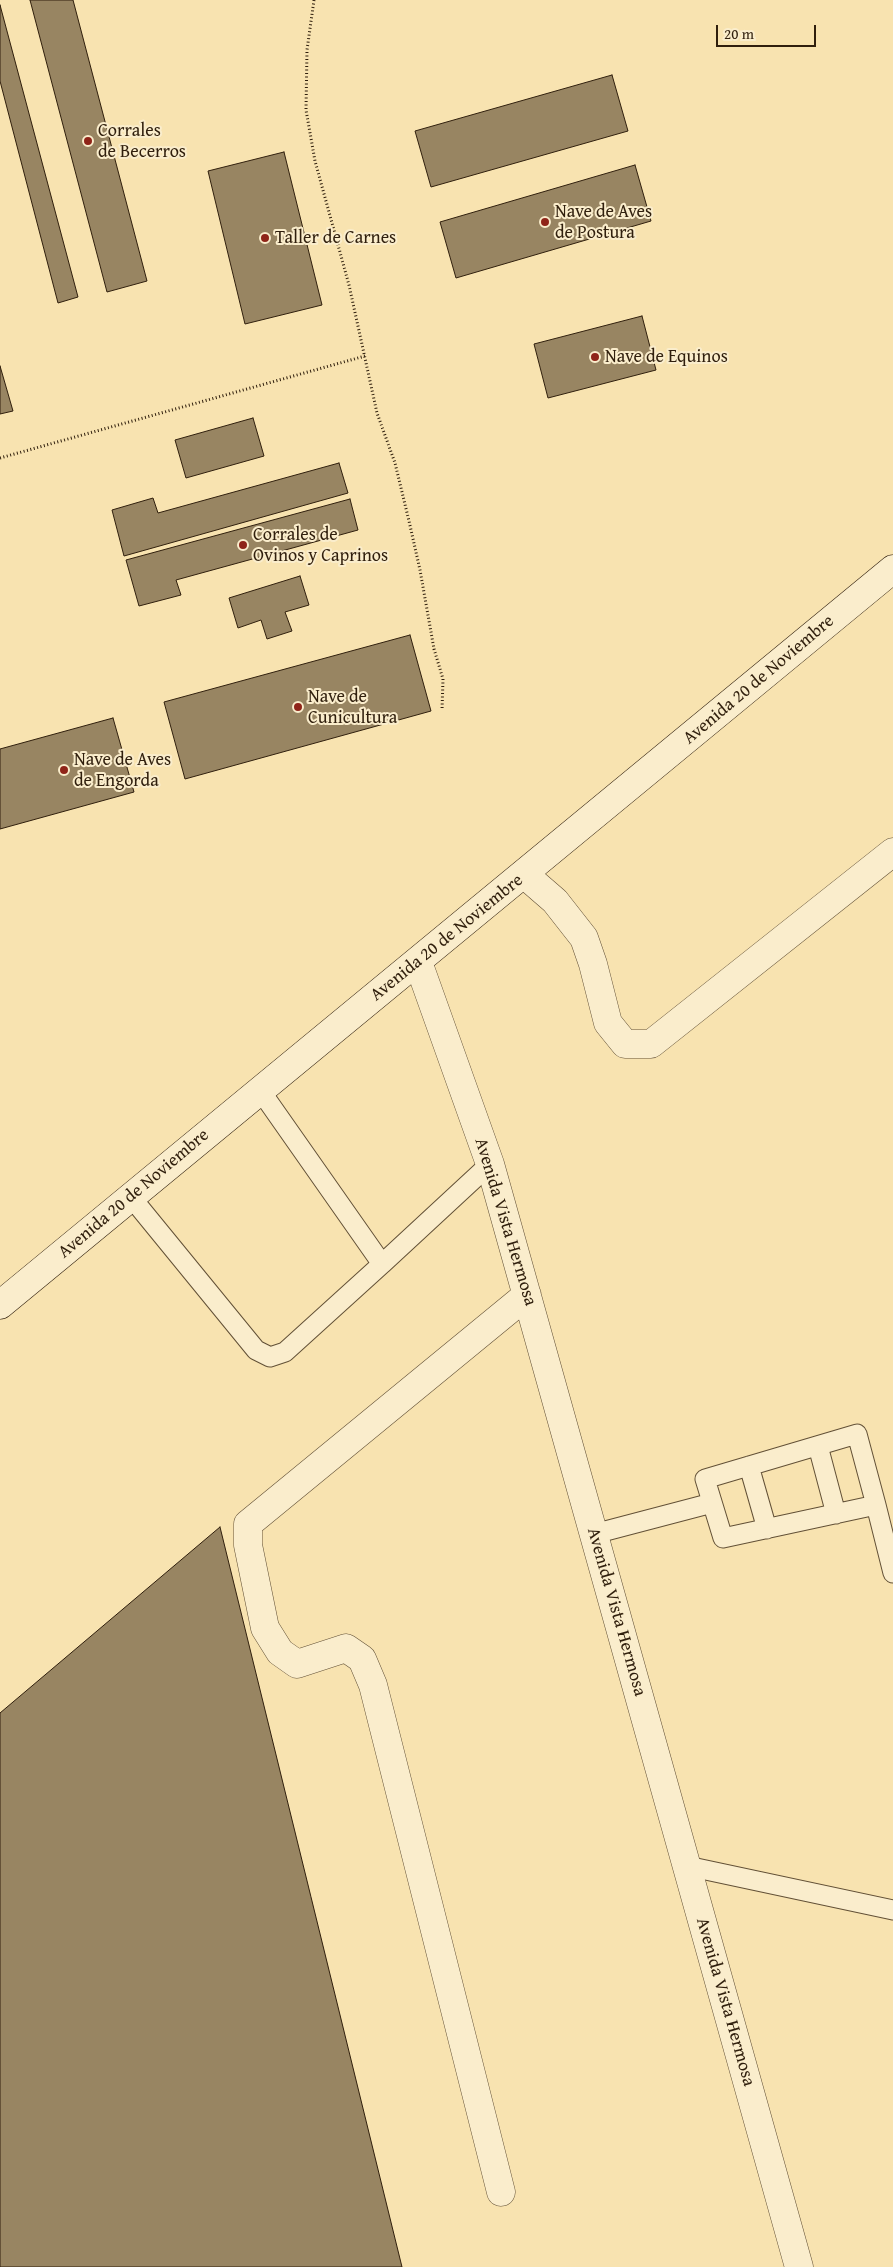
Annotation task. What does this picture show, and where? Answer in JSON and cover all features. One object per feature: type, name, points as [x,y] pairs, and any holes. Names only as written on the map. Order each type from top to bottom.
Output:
[{"type":"street","name":"Avenida 20 de Noviembre","points":[[0,1305],[260,1090],[525,875],[893,569]]},
{"type":"street","points":[[525,875],[555,901],[584,938],[593,964],[608,1024],[625,1044],[651,1044],[893,852]]},
{"type":"street","name":"Avenida Vista Hermosa","points":[[418,962],[490,1164],[799,2267]]},
{"type":"street","points":[[501,2192],[373,1685],[362,1658],[346,1648],[297,1664],[280,1652],[265,1628],[248,1545],[248,1524],[527,1295]]},
{"type":"lane","points":[[260,1090],[382,1264]]},
{"type":"lane","points":[[131,1197],[256,1350],[270,1357],[285,1352],[490,1164]]},
{"type":"lane","points":[[876,1505],[723,1538],[705,1479],[858,1434],[876,1505],[893,1574]]},
{"type":"lane","points":[[818,1446],[836,1514]]},
{"type":"lane","points":[[749,1466],[767,1528]]},
{"type":"lane","points":[[594,1534],[712,1503]]},
{"type":"lane","points":[[687,1866],[893,1910]]},
{"type":"path","points":[[314,0],[307,50],[306,110],[315,161],[349,285],[377,413],[395,463],[420,570],[434,649],[442,679],[442,710]]},
{"type":"path","points":[[0,458],[365,356]]},
{"type":"building","name":"Corrales de Becerros","points":[[30,0],[73,0],[147,281],[107,292]]},
{"type":"building","points":[[0,5],[78,297],[58,303],[0,81]]},
{"type":"building","name":"Nave de Aves de Postura","points":[[612,75],[628,131],[431,187],[415,131]]},
{"type":"building","name":"Taller de Carnes","points":[[284,152],[322,305],[245,324],[208,171]]},
{"type":"building","name":"Nave de Aves de Postura","points":[[635,165],[651,221],[456,278],[440,222]]},
{"type":"building","name":"Nave de Equinos","points":[[642,316],[656,370],[548,398],[534,344]]},
{"type":"building","points":[[0,366],[13,411],[0,414]]},
{"type":"building","points":[[253,418],[264,456],[186,478],[175,440]]},
{"type":"building","name":"Corrales de Ovinos y Caprinos","points":[[339,463],[348,493],[124,556],[112,510],[153,498],[158,513]]},
{"type":"building","name":"Corrales de Ovinos y Caprinos","points":[[350,499],[358,530],[176,580],[181,595],[139,606],[126,560]]},
{"type":"building","name":"Corrales de Ovinos y Caprinos","points":[[300,576],[309,605],[285,612],[292,631],[267,639],[261,620],[238,628],[229,598]]},
{"type":"building","name":"Nave de Cunicultura","points":[[410,635],[431,711],[185,779],[164,702]]},
{"type":"building","name":"Nave de Aves de Engorda","points":[[113,718],[134,792],[0,829],[0,749]]},
{"type":"building","points":[[220,1527],[402,2267],[0,2267],[0,1713]]},
{"type":"place","name":"Corrales de Becerros","points":[[88,141]]},
{"type":"place","name":"Nave de Aves de Postura","points":[[545,222]]},
{"type":"place","name":"Taller de Carnes","points":[[265,238]]},
{"type":"place","name":"Nave de Equinos","points":[[595,357]]},
{"type":"place","name":"Corrales de Ovinos y Caprinos","points":[[243,545]]},
{"type":"place","name":"Nave de Cunicultura","points":[[298,707]]},
{"type":"place","name":"Nave de Aves de Engorda","points":[[64,770]]}]
